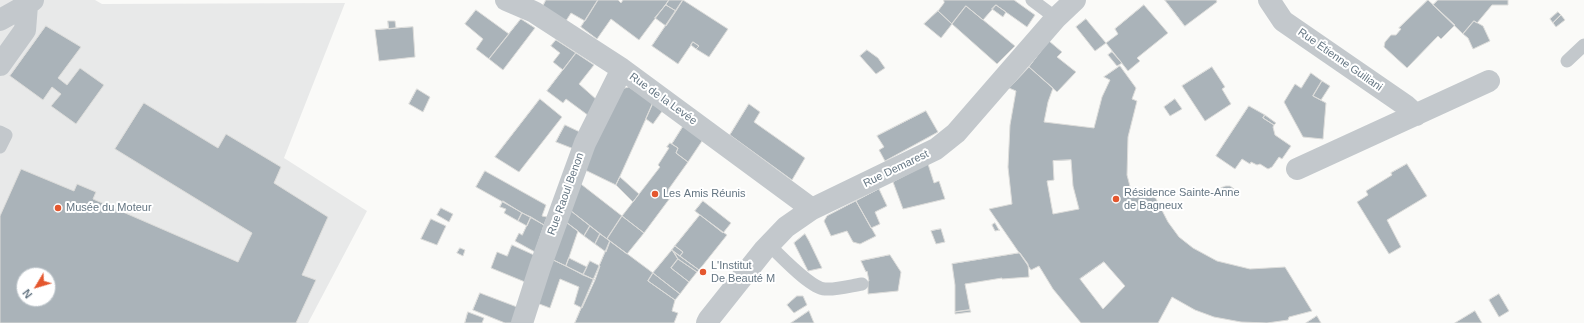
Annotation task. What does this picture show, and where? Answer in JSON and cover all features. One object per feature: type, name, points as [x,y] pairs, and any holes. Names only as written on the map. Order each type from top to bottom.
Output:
[{"type":"street","name":"Rue de la Levée","points":[[506,0],[534,12],[622,69],[812,209]]},
{"type":"street","name":"Rue Demarest","points":[[707,323],[769,245],[786,228],[812,209],[936,149],[956,133],[1056,18],[1076,0]]},
{"type":"street","name":"Rue Étienne Guiliani","points":[[1269,0],[1283,21],[1405,105],[1416,115]]},
{"type":"street","points":[[0,20],[30,3]]},
{"type":"street","points":[[0,65],[24,30],[30,3]]},
{"type":"street","name":"Rue Raoul Benon","points":[[522,323],[540,267],[585,143],[622,69]]},
{"type":"street","points":[[1297,169],[1489,81]]},
{"type":"lane","points":[[1032,0],[1056,18]]},
{"type":"lane","points":[[1566,61],[1584,45]]},
{"type":"lane","points":[[0,132],[6,135],[0,147]]},
{"type":"lane","points":[[769,245],[802,275],[819,287],[824,289],[862,284]]},
{"type":"shaded area","points":[[0,0],[95,0],[102,4],[345,3],[284,158],[367,211],[308,323],[0,323]]},
{"type":"building","points":[[546,0],[598,0],[585,21],[571,13],[564,24],[542,8]]},
{"type":"building","points":[[598,0],[618,0],[621,3],[623,0],[669,0],[639,40],[611,19],[597,39],[581,27]]},
{"type":"building","points":[[669,0],[683,0],[676,11],[666,5]]},
{"type":"building","points":[[683,0],[728,29],[709,57],[696,49],[699,46],[693,42],[678,64],[652,46]]},
{"type":"building","points":[[944,0],[1014,0],[1035,15],[1027,27],[996,5],[983,20],[966,6],[952,24],[938,11],[944,3]]},
{"type":"building","points":[[1165,0],[1216,0],[1217,2],[1185,26]]},
{"type":"building","points":[[1428,0],[1455,25],[1441,39],[1438,36],[1407,68],[1384,47],[1385,42],[1391,35],[1396,35],[1401,29],[1399,28]]},
{"type":"building","points":[[1438,0],[1508,0],[1508,5],[1492,5],[1477,23],[1474,21],[1463,34],[1433,5]]},
{"type":"building","points":[[666,5],[676,11],[666,26],[655,18]]},
{"type":"building","points":[[996,5],[1006,12],[1003,17],[992,9]]},
{"type":"building","points":[[1144,5],[1168,33],[1137,58],[1140,61],[1128,71],[1106,43],[1118,34],[1115,29]]},
{"type":"building","points":[[966,6],[1015,46],[997,64],[952,24]]},
{"type":"building","points":[[476,10],[509,34],[489,59],[476,49],[483,39],[465,24]]},
{"type":"building","points":[[938,11],[952,24],[941,38],[924,24]]},
{"type":"building","points":[[1558,12],[1561,15],[1553,23],[1550,19]]},
{"type":"building","points":[[1561,15],[1565,20],[1556,27],[1553,23]]},
{"type":"building","points":[[521,19],[535,28],[503,70],[489,59]]},
{"type":"building","points":[[1086,19],[1106,43],[1095,51],[1076,27]]},
{"type":"building","points":[[388,21],[395,21],[396,28],[389,29]]},
{"type":"building","points":[[1474,21],[1483,26],[1490,41],[1473,49],[1468,38],[1463,34]]},
{"type":"building","points":[[46,26],[81,47],[58,78],[67,85],[80,68],[104,85],[76,124],[51,106],[61,94],[52,87],[43,100],[10,76]]},
{"type":"building","points":[[413,27],[415,57],[379,61],[375,30]]},
{"type":"building","points":[[556,40],[576,53],[563,70],[553,62],[560,53],[551,46]]},
{"type":"building","points":[[1049,41],[1062,52],[1057,57],[1076,72],[1057,92],[1029,67]]},
{"type":"building","points":[[693,42],[699,46],[696,49],[691,45]]},
{"type":"building","points":[[867,50],[878,58],[885,68],[876,74],[860,56]]},
{"type":"building","points":[[1112,52],[1122,63],[1117,66],[1108,55]]},
{"type":"building","points":[[576,53],[594,65],[579,84],[597,100],[589,116],[566,99],[563,103],[547,91]]},
{"type":"building","name":"Résidence Sainte-Anne de Bagneux","points":[[1120,66],[1136,88],[1132,99],[1137,101],[1128,137],[1127,175],[1132,194],[1151,189],[1168,222],[1179,237],[1193,248],[1217,261],[1250,269],[1285,267],[1312,311],[1289,317],[1288,320],[1267,323],[1241,322],[1214,317],[1195,310],[1172,297],[1158,323],[1081,323],[1053,289],[1039,266],[1031,270],[989,209],[1012,204],[1008,167],[1010,125],[1016,91],[1009,88],[1029,67],[1053,88],[1048,102],[1044,122],[1094,128],[1102,97],[1110,80],[1104,77]],"holes":[[[1071,160],[1073,186],[1079,209],[1053,214],[1047,181],[1054,180],[1053,161]],[[1104,262],[1125,286],[1103,309],[1080,279]]]},
{"type":"building","points":[[1212,67],[1225,87],[1222,89],[1231,104],[1205,121],[1182,86]]},
{"type":"building","points":[[1311,73],[1322,81],[1313,96],[1326,103],[1323,139],[1303,137],[1284,102],[1295,84],[1301,88]]},
{"type":"building","points":[[1322,81],[1330,86],[1321,100],[1313,96]]},
{"type":"building","points":[[629,87],[653,103],[616,185],[583,169],[619,90]]},
{"type":"building","points":[[417,89],[430,97],[423,112],[409,104]]},
{"type":"building","points":[[540,99],[562,117],[519,172],[495,157]]},
{"type":"building","points":[[1175,99],[1182,109],[1170,116],[1164,107]]},
{"type":"building","name":"Musée du Moteur","points":[[144,103],[218,148],[226,134],[281,167],[274,183],[328,217],[302,275],[316,280],[296,323],[0,323],[0,216],[21,169],[74,191],[77,184],[96,192],[93,199],[238,262],[252,233],[115,149]]},
{"type":"building","points":[[653,103],[663,110],[653,124],[646,119]]},
{"type":"building","points":[[749,104],[760,112],[754,122],[805,158],[792,180],[730,135]]},
{"type":"building","points":[[1249,106],[1265,115],[1263,118],[1274,125],[1275,135],[1291,146],[1282,159],[1279,157],[1272,167],[1268,169],[1260,164],[1257,165],[1251,162],[1250,164],[1242,159],[1235,169],[1216,156]]},
{"type":"building","points":[[926,111],[938,132],[885,161],[879,150],[884,147],[877,136]]},
{"type":"building","points":[[1265,115],[1276,123],[1274,125],[1263,118]]},
{"type":"building","points":[[565,125],[582,133],[574,149],[556,142]]},
{"type":"building","points":[[684,125],[704,138],[688,162],[676,153],[678,148],[672,144]]},
{"type":"building","points":[[670,143],[678,148],[676,153],[688,162],[668,190],[673,194],[644,233],[622,216],[660,167],[658,165],[669,148],[667,147]]},
{"type":"building","points":[[928,164],[934,183],[939,181],[945,199],[903,209],[893,182]]},
{"type":"building","points":[[1407,164],[1427,196],[1387,220],[1401,247],[1389,254],[1357,202],[1368,195],[1366,191],[1392,175],[1391,173]]},
{"type":"building","points":[[485,171],[546,205],[542,216],[547,217],[544,225],[476,187]]},
{"type":"building","points":[[620,177],[639,194],[633,202],[616,185]]},
{"type":"building","points":[[577,181],[622,216],[607,239],[566,207]]},
{"type":"building","points":[[1230,186],[1237,191],[1228,196],[1221,188]]},
{"type":"building","points":[[879,189],[887,206],[875,212],[880,224],[871,228],[856,201]]},
{"type":"building","points":[[503,201],[522,213],[518,221],[504,213],[506,209],[500,207]]},
{"type":"building","points":[[703,201],[731,223],[723,233],[695,211]]},
{"type":"building","points":[[856,201],[876,236],[860,244],[853,242],[847,231],[831,236],[824,221],[827,216]]},
{"type":"building","points":[[566,207],[590,226],[584,236],[562,219]]},
{"type":"building","points":[[441,208],[453,214],[449,222],[437,215]]},
{"type":"building","points":[[522,213],[531,217],[527,226],[518,221]]},
{"type":"building","points":[[700,215],[727,235],[699,270],[680,256],[683,252],[675,246]]},
{"type":"building","points":[[622,216],[644,233],[627,254],[607,239]]},
{"type":"building","points":[[531,217],[544,225],[535,252],[515,241],[519,233],[522,235]]},
{"type":"building","points":[[431,219],[446,226],[437,245],[421,239]]},
{"type":"building","points":[[562,219],[578,231],[566,266],[549,258]]},
{"type":"building","points":[[995,223],[1000,230],[995,231],[992,225]]},
{"type":"building","points":[[590,226],[600,234],[595,244],[584,236]]},
{"type":"building","points":[[941,229],[945,242],[936,244],[931,231]]},
{"type":"building","points":[[600,234],[610,241],[606,252],[595,244]]},
{"type":"building","points":[[805,234],[822,268],[808,271],[794,243]]},
{"type":"building","points":[[610,241],[653,273],[648,281],[675,300],[672,311],[678,313],[674,323],[575,323]]},
{"type":"building","points":[[512,245],[534,255],[525,282],[491,268],[497,252],[507,256]]},
{"type":"building","points":[[675,246],[683,252],[680,256],[672,250]]},
{"type":"building","points":[[460,248],[465,250],[463,256],[457,253]]},
{"type":"building","points":[[672,250],[678,259],[671,268],[689,282],[680,294],[653,273]]},
{"type":"building","points":[[674,252],[699,270],[697,272],[678,259]]},
{"type":"building","points":[[1020,253],[1028,264],[1029,277],[1002,278],[965,284],[970,310],[955,312],[955,285],[952,264]]},
{"type":"building","points":[[890,255],[901,272],[898,291],[868,294],[869,281],[867,271],[866,272],[861,261]]},
{"type":"building","points":[[549,258],[595,280],[582,308],[574,304],[579,287],[560,279],[550,308],[534,302]]},
{"type":"building","points":[[569,258],[587,267],[583,275],[566,266]]},
{"type":"building","points":[[678,259],[697,272],[689,282],[671,268]]},
{"type":"building","points":[[590,261],[600,266],[595,280],[583,275]]},
{"type":"building","points":[[653,273],[680,294],[675,300],[648,281]]},
{"type":"building","points":[[480,293],[517,307],[512,323],[505,323],[473,310]]},
{"type":"building","points":[[1499,294],[1509,311],[1499,317],[1489,300]]},
{"type":"building","points":[[797,296],[803,296],[807,305],[794,313],[787,305]]},
{"type":"building","points":[[970,310],[971,312],[955,314],[955,312]]},
{"type":"building","points":[[809,311],[814,323],[791,323]]},
{"type":"building","points":[[1475,311],[1482,323],[1455,323]]},
{"type":"building","points":[[468,312],[484,318],[482,323],[465,323]]},
{"type":"building","points":[[1317,316],[1321,323],[1306,323]]},
{"type":"place","name":"Les Amis Réunis","points":[[655,194]]},
{"type":"place","name":"Résidence Sainte-Anne de Bagneux","points":[[1116,199]]},
{"type":"place","name":"Musée du Moteur","points":[[58,208]]},
{"type":"place","name":"L'Institut De Beauté M","points":[[703,272]]}]
